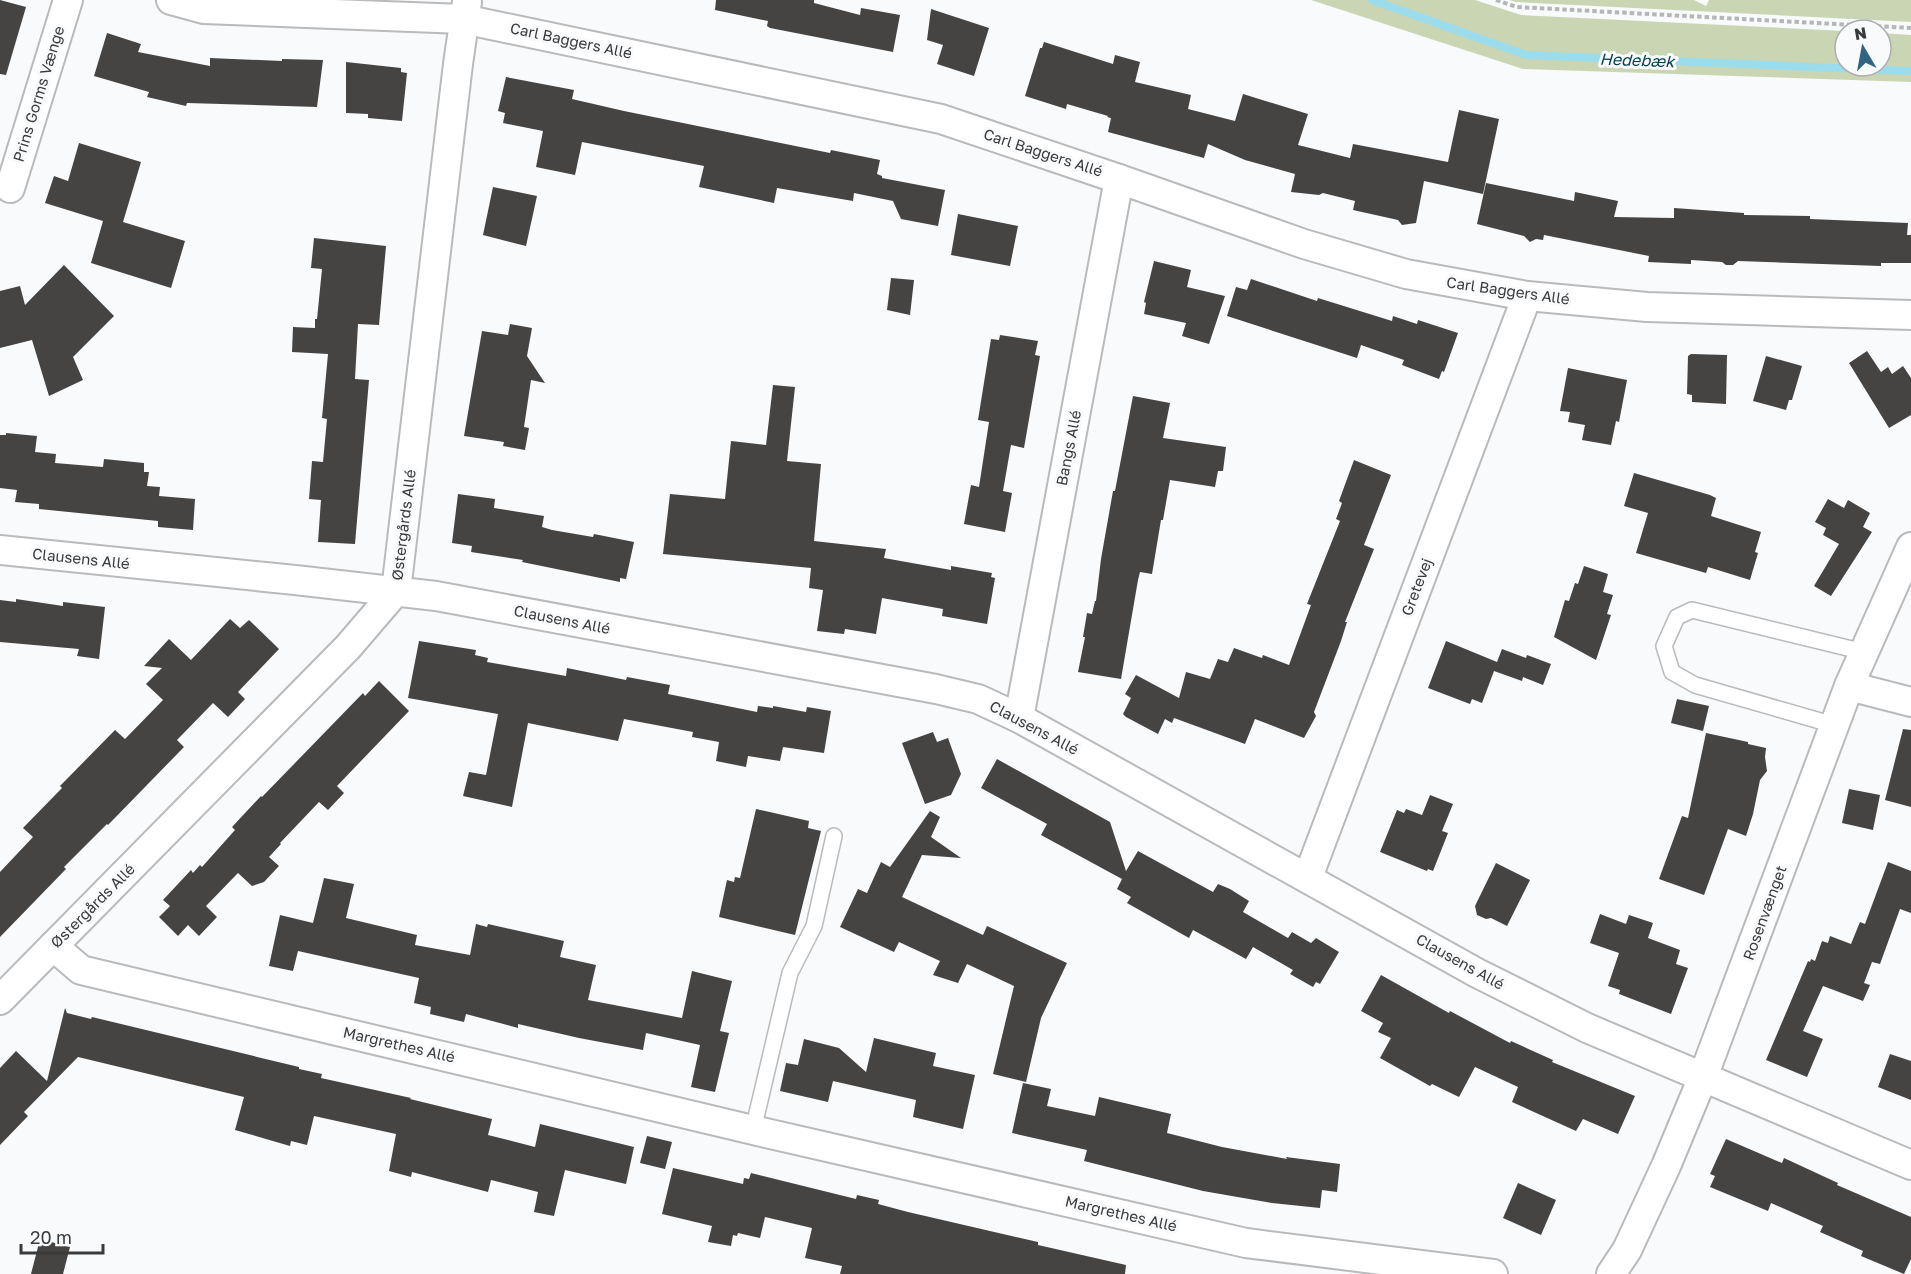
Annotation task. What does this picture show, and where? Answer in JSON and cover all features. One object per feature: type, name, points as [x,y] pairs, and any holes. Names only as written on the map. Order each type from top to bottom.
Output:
[{"type":"street","name":"Prins Gorms Vænge","points":[[10,188],[68,0]]},
{"type":"street","name":"Carl Baggers Allé","points":[[171,0],[204,9],[465,9],[941,119],[1304,244],[1406,274],[1527,296],[1647,307],[1911,315]]},
{"type":"street","name":"Østergårds Allé","points":[[0,1000],[348,647],[396,591],[465,9]]},
{"type":"street","name":"Bangs Allé","points":[[1019,718],[1119,179]]},
{"type":"street","name":"Gretevej","points":[[1308,877],[1527,296]]},
{"type":"street","name":"Rosenvænget","points":[[1611,1274],[1627,1250],[1666,1166],[1703,1077],[1848,686],[1911,547]]},
{"type":"street","name":"Clausens Allé","points":[[0,550],[436,596],[936,689],[978,699],[1019,718],[1477,973],[1587,1028],[1911,1165]]},
{"type":"street","points":[[1848,686],[1911,702]]},
{"type":"street","name":"Margrethes Allé","points":[[53,946],[81,970],[753,1130],[1246,1243],[1493,1274]]},
{"type":"lane","points":[[1834,725],[1695,686],[1672,672],[1664,646],[1677,617],[1692,610],[1864,652]]},
{"type":"lane","points":[[753,1130],[790,973],[814,926],[834,836]]},
{"type":"path","points":[[1496,0],[1517,7],[1911,28]]},
{"type":"green space","points":[[1311,0],[1475,0],[1521,15],[1833,30],[1833,78],[1893,78],[1893,34],[1911,35],[1911,82],[1523,69]]},
{"type":"green space","points":[[1509,0],[1694,0],[1706,6],[1709,0],[1911,0],[1911,22],[1893,21],[1893,18],[1833,18]]},
{"type":"building","points":[[0,0],[26,7],[6,75],[0,74]]},
{"type":"building","points":[[716,0],[814,0],[814,3],[860,15],[861,8],[900,15],[893,52],[770,28],[767,26],[768,21],[715,10]]},
{"type":"building","points":[[931,9],[989,28],[974,76],[937,64],[943,45],[927,40]]},
{"type":"building","points":[[107,33],[141,44],[138,52],[210,66],[210,58],[323,60],[317,107],[187,103],[186,106],[147,97],[149,92],[94,76]]},
{"type":"building","points":[[1044,42],[1113,64],[1115,55],[1140,62],[1135,82],[1191,95],[1188,109],[1235,121],[1243,94],[1308,114],[1298,145],[1350,158],[1353,144],[1448,162],[1459,110],[1499,119],[1483,194],[1424,181],[1416,223],[1402,225],[1398,220],[1353,210],[1355,201],[1323,193],[1319,195],[1291,192],[1295,174],[1245,160],[1208,144],[1204,158],[1108,132],[1111,118],[1108,116],[1067,104],[1066,109],[1025,96]]},
{"type":"building","points":[[346,62],[401,68],[401,72],[407,73],[402,121],[368,118],[368,114],[346,113]]},
{"type":"building","points":[[506,77],[574,90],[572,99],[624,111],[830,153],[831,150],[880,160],[877,174],[882,178],[945,190],[938,226],[901,219],[893,201],[854,193],[853,201],[777,188],[774,203],[699,187],[704,166],[582,142],[575,175],[536,167],[543,131],[503,123],[505,113],[498,111]]},
{"type":"building","points":[[79,143],[141,162],[123,222],[185,241],[171,288],[91,263],[103,221],[45,203],[54,176],[68,181]]},
{"type":"building","points":[[1486,183],[1574,201],[1575,192],[1618,201],[1614,217],[1674,218],[1674,208],[1744,213],[1744,215],[1810,216],[1810,219],[1908,223],[1907,235],[1911,235],[1911,263],[1881,263],[1881,266],[1738,261],[1733,265],[1726,265],[1722,262],[1691,260],[1691,264],[1648,262],[1649,256],[1544,235],[1543,240],[1536,239],[1530,242],[1524,236],[1477,224]]},
{"type":"building","points":[[493,187],[537,196],[526,246],[483,235]]},
{"type":"building","points":[[958,214],[1018,226],[1010,266],[951,255]]},
{"type":"building","points":[[314,238],[386,246],[379,325],[358,324],[355,379],[369,380],[355,544],[318,542],[321,500],[309,499],[312,461],[323,462],[327,419],[322,418],[328,354],[292,352],[293,327],[315,328],[315,319],[317,319],[322,269],[311,268]]},
{"type":"building","points":[[1154,261],[1191,270],[1187,287],[1225,296],[1209,344],[1182,336],[1186,323],[1144,314],[1146,303],[1144,302]]},
{"type":"building","points":[[64,265],[114,316],[73,357],[83,380],[49,396],[32,340],[0,348],[0,291],[20,286],[25,305]]},
{"type":"building","points":[[891,278],[914,280],[910,315],[887,310]]},
{"type":"building","points":[[1251,279],[1317,301],[1318,298],[1392,321],[1393,316],[1417,324],[1418,320],[1458,333],[1444,372],[1442,371],[1439,379],[1402,365],[1404,360],[1361,345],[1357,358],[1227,316],[1236,287],[1247,290]]},
{"type":"building","points":[[510,324],[532,328],[527,356],[545,383],[531,380],[524,427],[529,428],[525,450],[503,446],[504,442],[464,436],[482,331],[508,335]]},
{"type":"building","points":[[1000,335],[1038,341],[1035,355],[1040,356],[1024,448],[1011,445],[1003,491],[1012,493],[1005,532],[964,524],[971,485],[979,487],[989,422],[978,420],[991,339],[999,340]]},
{"type":"building","points":[[1867,351],[1881,372],[1888,367],[1892,374],[1903,366],[1911,378],[1911,415],[1889,428],[1849,363]]},
{"type":"building","points":[[1691,354],[1727,355],[1726,404],[1692,402],[1692,395],[1687,394],[1688,356]]},
{"type":"building","points":[[1766,356],[1802,366],[1792,400],[1789,400],[1786,410],[1753,401]]},
{"type":"building","points":[[1568,368],[1627,380],[1619,422],[1616,421],[1611,445],[1582,440],[1585,425],[1568,422],[1570,412],[1560,411]]},
{"type":"building","points":[[773,385],[795,387],[787,461],[821,464],[814,541],[886,549],[884,558],[951,570],[951,566],[992,573],[991,577],[995,578],[987,624],[942,616],[943,609],[882,598],[876,634],[845,629],[844,634],[817,631],[823,590],[809,588],[811,568],[663,554],[670,494],[725,499],[731,441],[766,445]]},
{"type":"building","points":[[1133,396],[1170,403],[1163,438],[1226,447],[1223,471],[1218,471],[1215,487],[1170,480],[1152,574],[1140,572],[1138,580],[1121,679],[1078,672],[1087,613],[1092,614],[1096,601],[1113,491],[1115,491]]},
{"type":"building","points":[[6,433],[37,436],[35,452],[56,454],[55,463],[103,467],[104,459],[144,463],[144,472],[149,472],[147,486],[160,487],[159,496],[195,499],[193,530],[158,527],[158,521],[39,509],[39,504],[15,502],[17,490],[0,488],[0,435],[6,435]]},
{"type":"building","points":[[1354,460],[1391,475],[1364,545],[1374,549],[1345,622],[1347,622],[1341,641],[1314,712],[1316,716],[1304,738],[1255,719],[1245,744],[1174,718],[1172,723],[1165,719],[1158,734],[1126,717],[1123,714],[1131,698],[1125,694],[1136,675],[1179,698],[1186,672],[1210,679],[1218,659],[1228,662],[1234,648],[1262,658],[1263,655],[1289,665],[1311,605],[1307,604],[1340,521],[1336,519],[1342,503],[1339,501]]},
{"type":"building","points":[[1634,473],[1710,495],[1716,498],[1711,516],[1761,532],[1750,580],[1708,567],[1706,573],[1636,553],[1648,513],[1624,506]]},
{"type":"building","points":[[458,494],[495,499],[494,508],[544,516],[542,527],[552,530],[593,537],[594,534],[634,542],[626,579],[620,578],[620,582],[522,562],[523,560],[471,552],[472,546],[452,543]]},
{"type":"building","points":[[1828,499],[1844,508],[1848,500],[1870,513],[1863,527],[1872,532],[1831,596],[1814,586],[1839,544],[1823,535],[1826,528],[1815,522]]},
{"type":"building","points":[[1584,566],[1608,574],[1603,592],[1613,595],[1607,614],[1611,615],[1596,660],[1554,637],[1565,600],[1569,601]]},
{"type":"building","points":[[16,599],[63,606],[63,602],[105,607],[99,659],[77,656],[79,649],[0,642],[0,600],[16,602]]},
{"type":"building","points":[[230,619],[240,628],[249,620],[279,649],[238,692],[245,699],[228,717],[213,703],[177,740],[184,747],[64,867],[66,869],[0,937],[0,872],[33,837],[23,828],[115,730],[125,739],[163,700],[146,684],[162,668],[144,666],[169,639],[191,660]]},
{"type":"building","points":[[419,641],[476,650],[475,655],[488,658],[487,662],[566,676],[567,668],[626,680],[627,677],[670,685],[668,694],[757,712],[758,706],[773,708],[773,706],[806,712],[807,707],[831,711],[824,753],[783,747],[780,761],[748,756],[746,767],[716,761],[719,742],[692,737],[693,732],[624,719],[618,741],[528,723],[512,807],[463,796],[469,772],[486,775],[498,714],[408,698]]},
{"type":"building","points":[[1446,641],[1497,662],[1502,649],[1551,664],[1543,685],[1523,677],[1522,681],[1494,671],[1482,703],[1472,699],[1470,704],[1428,688]]},
{"type":"building","points":[[379,681],[409,711],[337,786],[344,793],[328,810],[319,802],[280,843],[269,857],[279,866],[264,882],[252,886],[238,873],[206,906],[217,917],[199,936],[188,925],[178,936],[159,917],[170,906],[163,900],[191,870],[193,873],[200,865],[202,867],[235,830],[232,827],[261,796],[363,693],[365,696]]},
{"type":"building","points":[[1677,699],[1709,706],[1703,731],[1671,723]]},
{"type":"building","points":[[1903,729],[1911,730],[1911,807],[1885,800]]},
{"type":"building","points":[[933,732],[937,742],[948,738],[961,774],[951,795],[925,804],[902,743]]},
{"type":"building","points":[[1706,733],[1766,748],[1767,771],[1760,780],[1746,836],[1728,829],[1704,895],[1659,879],[1682,816],[1688,818]]},
{"type":"building","points":[[997,759],[1110,822],[1126,871],[1138,851],[1213,892],[1218,884],[1230,889],[1249,901],[1243,912],[1288,938],[1292,932],[1311,943],[1316,938],[1339,952],[1320,984],[1316,982],[1313,987],[1290,974],[1293,970],[1253,947],[1246,959],[1193,930],[1189,938],[1127,903],[1131,897],[1117,889],[1122,879],[1041,835],[1047,824],[981,788]]},
{"type":"building","points":[[1849,789],[1880,795],[1873,830],[1842,823]]},
{"type":"building","points":[[1430,795],[1453,804],[1442,831],[1448,833],[1433,871],[1428,869],[1427,871],[1380,852],[1397,810],[1404,813],[1406,809],[1422,815]]},
{"type":"building","points":[[756,809],[809,821],[808,828],[821,831],[795,935],[719,917],[727,880],[734,882],[735,877],[740,878]]},
{"type":"building","points":[[930,811],[940,817],[931,837],[961,858],[922,855],[902,897],[983,935],[987,926],[1067,963],[1041,1018],[1026,1082],[993,1074],[1014,986],[967,964],[958,983],[933,975],[940,961],[899,942],[894,952],[840,927],[858,889],[867,893],[881,862],[890,867]]},
{"type":"building","points":[[1888,862],[1911,871],[1911,913],[1900,909],[1880,964],[1872,962],[1864,983],[1870,985],[1863,1001],[1823,986],[1803,1031],[1823,1039],[1807,1077],[1766,1060],[1808,961],[1810,962],[1811,959],[1815,961],[1822,941],[1828,943],[1830,936],[1851,944],[1860,922],[1865,924]]},
{"type":"building","points":[[1496,863],[1530,880],[1507,926],[1491,918],[1486,919],[1477,915],[1475,906]]},
{"type":"building","points":[[324,878],[354,884],[346,918],[417,935],[415,945],[470,955],[476,924],[487,927],[488,924],[564,941],[560,957],[596,965],[588,1000],[682,1018],[692,971],[732,981],[720,1031],[729,1033],[715,1092],[691,1087],[700,1045],[646,1033],[643,1050],[518,1024],[518,1028],[466,1014],[464,1022],[430,1014],[431,1007],[414,1003],[419,978],[298,951],[293,971],[269,966],[280,915],[313,923]]},
{"type":"building","points":[[1600,914],[1626,924],[1629,915],[1653,923],[1648,938],[1680,950],[1676,964],[1688,968],[1671,1014],[1619,994],[1620,990],[1608,986],[1619,953],[1590,943]]},
{"type":"building","points":[[1381,975],[1449,1013],[1450,1011],[1510,1043],[1511,1041],[1553,1060],[1552,1062],[1635,1096],[1618,1134],[1583,1119],[1576,1131],[1512,1102],[1518,1087],[1475,1067],[1459,1097],[1432,1084],[1430,1086],[1380,1058],[1391,1038],[1378,1032],[1383,1023],[1361,1011]]},
{"type":"building","points":[[65,1008],[67,1013],[299,1067],[299,1069],[322,1074],[321,1078],[492,1119],[488,1135],[535,1147],[540,1124],[634,1147],[626,1184],[565,1170],[554,1216],[534,1212],[538,1192],[491,1180],[488,1192],[412,1172],[411,1177],[389,1171],[396,1134],[314,1116],[307,1145],[291,1141],[290,1146],[235,1130],[244,1097],[78,1057],[24,1112],[28,1116],[0,1145],[0,1068],[16,1051],[47,1081]]},
{"type":"building","points":[[874,1038],[936,1053],[933,1066],[975,1075],[963,1129],[913,1117],[916,1100],[833,1081],[828,1102],[780,1091],[786,1063],[798,1065],[804,1039],[839,1048],[866,1072]]},
{"type":"building","points":[[1890,1054],[1911,1061],[1911,1100],[1878,1087]]},
{"type":"building","points":[[1023,1083],[1051,1089],[1047,1106],[1095,1116],[1099,1097],[1171,1114],[1167,1133],[1222,1147],[1287,1159],[1286,1157],[1340,1164],[1337,1192],[1322,1190],[1320,1208],[1272,1203],[1203,1191],[1084,1161],[1087,1150],[1012,1133]]},
{"type":"building","points":[[647,1136],[672,1142],[665,1169],[640,1163]]},
{"type":"building","points":[[1726,1139],[1782,1163],[1784,1158],[1838,1183],[1837,1185],[1911,1217],[1911,1259],[1904,1274],[1861,1256],[1863,1251],[1820,1232],[1823,1226],[1771,1203],[1768,1211],[1710,1187],[1715,1176],[1710,1174]]},
{"type":"building","points":[[673,1168],[743,1184],[744,1178],[749,1179],[751,1173],[856,1199],[857,1195],[879,1200],[878,1204],[908,1212],[1126,1265],[1125,1274],[840,1274],[842,1266],[805,1258],[812,1228],[765,1217],[760,1238],[738,1233],[737,1236],[733,1235],[731,1246],[708,1242],[712,1226],[662,1214]]},
{"type":"building","points":[[1518,1183],[1556,1200],[1541,1235],[1503,1218]]},
{"type":"building","points":[[40,1239],[70,1247],[63,1274],[31,1274]]},
{"type":"waterway","name":"Hedebæk","points":[[1372,0],[1526,55],[1911,71]]}]
